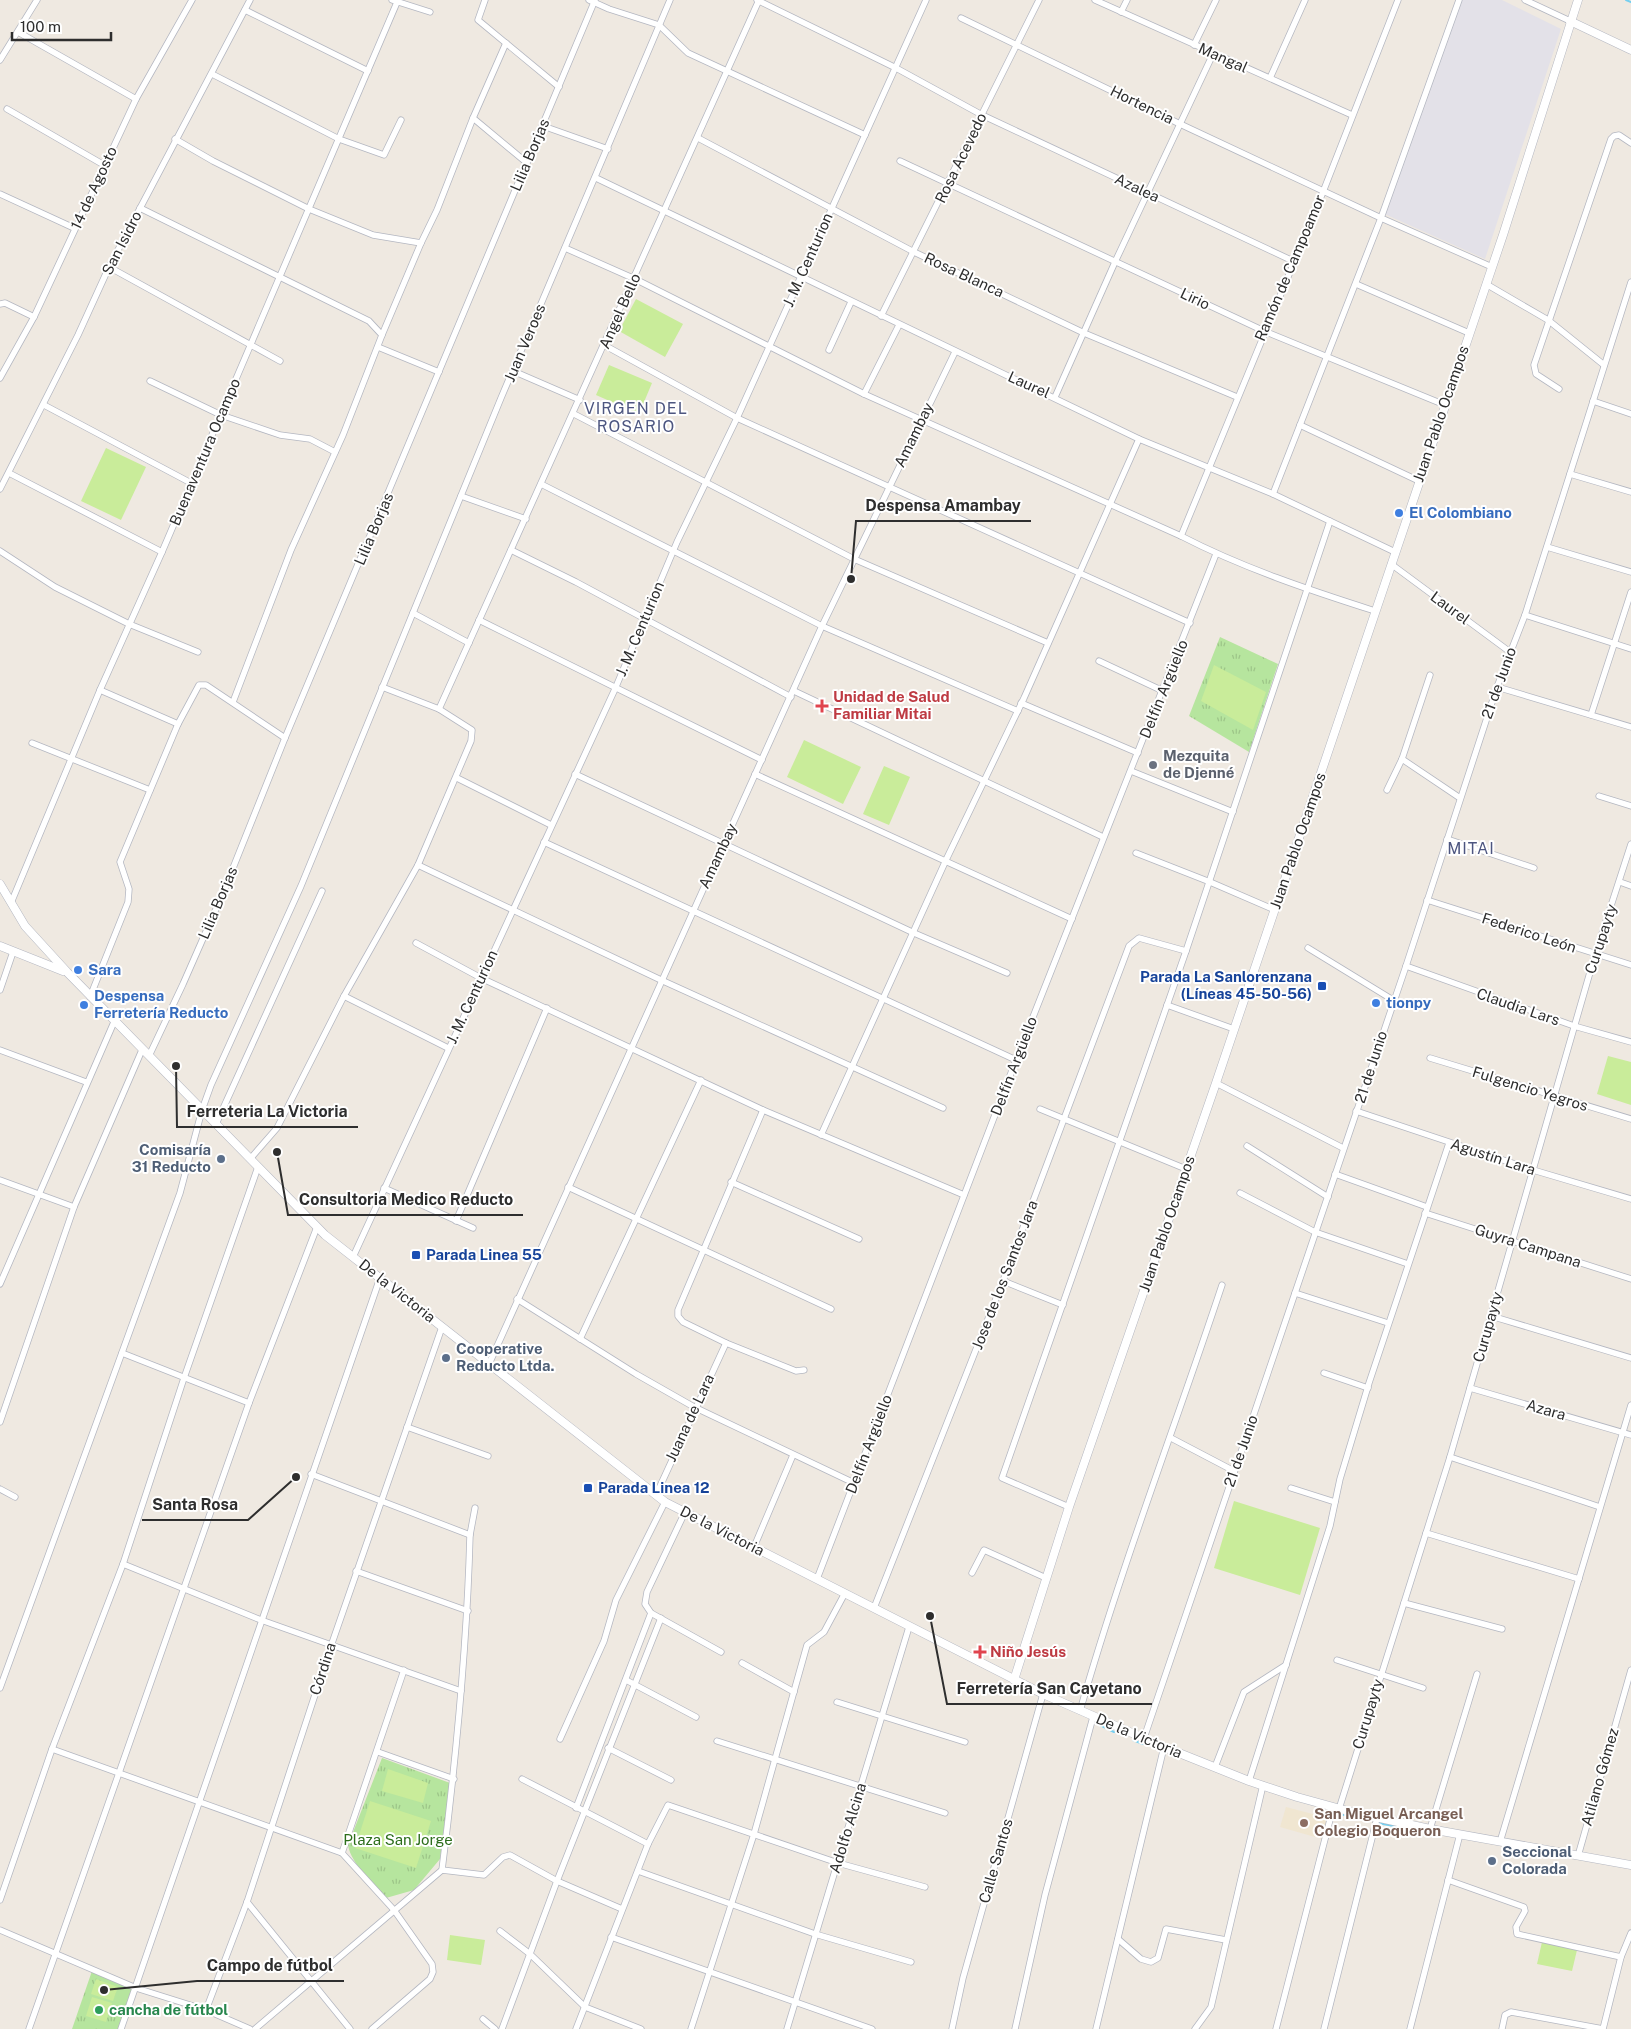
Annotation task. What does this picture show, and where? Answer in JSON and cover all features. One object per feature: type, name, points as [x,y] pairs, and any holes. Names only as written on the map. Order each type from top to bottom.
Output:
[{"type":"main road","name":"Juan Pablo Ocampos","points":[[1014,1680],[1069,1506],[1216,1083],[1492,267],[1578,0]]},
{"type":"main road","points":[[1570,21],[1631,50]]},
{"type":"main road","name":"De la Victoria","points":[[0,884],[24,926],[66,972],[317,1227],[442,1328],[665,1502],[1043,1694],[1164,1747],[1249,1781],[1336,1809],[1376,1818],[1631,1865]]},
{"type":"main road","points":[[0,946],[66,972]]},
{"type":"main road","points":[[46,964],[51,955]]},
{"type":"street","points":[[0,60],[37,0]]},
{"type":"street","name":"14 de Agosto","points":[[0,378],[34,317],[136,99],[192,0]]},
{"type":"street","name":"San Isidro","points":[[0,489],[44,404],[109,267],[250,0]]},
{"type":"street","points":[[485,0],[478,20],[559,87]]},
{"type":"street","name":"Juan Veroes","points":[[0,1688],[180,1193],[202,1110],[301,886],[513,371],[670,0]]},
{"type":"street","name":"Azalea","points":[[758,0],[896,68],[982,115],[1293,261]]},
{"type":"street","name":"Angel Bello","points":[[439,709],[728,72],[758,0]]},
{"type":"street","name":"J. M. Centurion","points":[[353,1257],[480,978],[615,689],[704,483],[737,418],[926,0]]},
{"type":"street","name":"Rosa Acevedo","points":[[881,316],[1039,0]]},
{"type":"street","name":"Mangal","points":[[1095,0],[1352,116]]},
{"type":"street","points":[[1121,12],[1127,0]]},
{"type":"street","points":[[1194,45],[1216,0]]},
{"type":"street","points":[[1270,78],[1306,0]]},
{"type":"street","name":"Ramón de Campoamor","points":[[1181,536],[1323,192],[1398,0]]},
{"type":"street","points":[[1273,494],[1381,218],[1459,0]]},
{"type":"street","points":[[1525,0],[1570,21]]},
{"type":"street","points":[[396,1],[430,12]]},
{"type":"street","name":"Buenaventura Ocampo","points":[[11,903],[100,690],[221,415],[396,1]]},
{"type":"street","points":[[593,1],[659,25],[688,54],[865,135]]},
{"type":"street","name":"Lilia Borjas","points":[[149,1056],[219,902],[285,738],[543,126],[593,1]]},
{"type":"street","points":[[245,10],[368,71]]},
{"type":"street","name":"Hortencia","points":[[961,18],[1323,192],[1492,267]]},
{"type":"street","points":[[18,32],[136,99]]},
{"type":"street","points":[[233,702],[291,550],[335,452],[382,334],[437,210],[472,118],[506,43]]},
{"type":"street","points":[[1055,397],[1115,262],[1213,54]]},
{"type":"street","points":[[212,74],[339,139],[386,155],[401,120]]},
{"type":"street","points":[[7,109],[104,165]]},
{"type":"street","points":[[472,118],[527,163]]},
{"type":"street","points":[[543,126],[608,149]]},
{"type":"street","points":[[1559,389],[1534,370],[1548,320],[1611,139],[1619,135],[1631,143]]},
{"type":"street","name":"Rosa Blanca","points":[[698,138],[831,210],[914,252],[1084,333],[1237,397]]},
{"type":"street","points":[[176,140],[213,161],[309,209],[373,236],[421,243]]},
{"type":"street","name":"Lirio","points":[[900,161],[1264,331],[1444,405]]},
{"type":"street","name":"Laurel","points":[[596,178],[955,352],[1055,397],[1140,439],[1273,494],[1395,552]]},
{"type":"street","points":[[0,194],[74,228]]},
{"type":"street","points":[[140,208],[369,320],[382,334]]},
{"type":"street","points":[[565,248],[634,278],[864,394],[1109,506],[1181,536],[1216,554],[1307,590],[1375,611]]},
{"type":"street","points":[[109,267],[250,347],[280,361]]},
{"type":"street","name":"21 de Junio","points":[[1144,1738],[1406,966],[1497,687],[1525,615],[1631,282]]},
{"type":"street","points":[[1356,284],[1469,334]]},
{"type":"street","points":[[1486,284],[1548,320],[1604,365]]},
{"type":"street","points":[[829,350],[851,302]]},
{"type":"street","points":[[0,304],[5,303],[34,317]]},
{"type":"street","points":[[864,394],[899,325]]},
{"type":"street","points":[[604,345],[737,418],[1079,575],[1190,623]]},
{"type":"street","points":[[378,346],[439,372]]},
{"type":"street","name":"Amambay","points":[[489,1364],[630,1047],[822,626],[955,352]]},
{"type":"street","points":[[513,371],[580,400]]},
{"type":"street","points":[[150,381],[221,415],[280,434],[310,439],[335,452]]},
{"type":"street","points":[[1593,401],[1631,414]]},
{"type":"street","points":[[44,404],[191,483]]},
{"type":"street","points":[[574,414],[854,559],[1048,643]]},
{"type":"street","points":[[1300,425],[1419,481]]},
{"type":"street","points":[[821,1135],[946,860],[1018,711],[1140,439]]},
{"type":"street","points":[[9,473],[162,552]]},
{"type":"street","points":[[1570,474],[1631,492]]},
{"type":"street","points":[[541,484],[822,626],[1018,711]]},
{"type":"street","points":[[461,496],[526,518]]},
{"type":"street","points":[[1069,1506],[1002,1478],[1210,882],[1330,521]]},
{"type":"street","points":[[1547,547],[1631,572]]},
{"type":"street","points":[[0,550],[54,587],[129,624],[198,652]]},
{"type":"street","points":[[511,550],[576,582],[644,620],[792,694],[984,780],[1103,837]]},
{"type":"street","name":"Delfín Argüello","points":[[817,1579],[1016,1060],[1103,837],[1132,771],[1216,554]]},
{"type":"street","name":"Laurel","points":[[1391,564],[1510,652]]},
{"type":"street","points":[[1590,714],[1631,592]]},
{"type":"street","points":[[413,613],[469,643]]},
{"type":"street","points":[[1525,615],[1631,648]]},
{"type":"street","points":[[479,620],[615,689],[762,760]]},
{"type":"street","points":[[1099,661],[1163,691]]},
{"type":"street","points":[[1387,790],[1402,759],[1430,675]]},
{"type":"street","points":[[90,997],[128,902],[128,889],[120,862],[178,724],[199,686],[203,684],[233,702],[285,738]]},
{"type":"street","points":[[250,1159],[277,1128],[344,996],[418,865],[472,741],[472,730],[439,709],[382,687]]},
{"type":"street","points":[[1497,687],[1631,727]]},
{"type":"street","points":[[100,690],[178,724]]},
{"type":"street","points":[[1021,703],[1138,753]]},
{"type":"street","points":[[32,743],[150,790]]},
{"type":"street","points":[[1402,759],[1460,798]]},
{"type":"street","points":[[1132,771],[1233,812]]},
{"type":"street","points":[[575,774],[724,842],[914,933],[1007,974]]},
{"type":"street","points":[[756,774],[1072,919]]},
{"type":"street","points":[[457,778],[551,825]]},
{"type":"street","points":[[1599,796],[1631,806]]},
{"type":"street","points":[[1447,839],[1534,868]]},
{"type":"street","points":[[544,842],[1016,1060]]},
{"type":"street","name":"Curupayty","points":[[1276,2029],[1336,1809],[1450,1457],[1574,1026],[1631,844]]},
{"type":"street","points":[[1136,853],[1274,910]]},
{"type":"street","points":[[418,865],[661,980],[943,1108]]},
{"type":"street","points":[[1620,882],[1631,886]]},
{"type":"street","points":[[216,1124],[322,891]]},
{"type":"street","name":"Federico León","points":[[1427,900],[1631,965]]},
{"type":"street","name":"Jose de los Santos Jara","points":[[874,1608],[1003,1281],[1129,946],[1134,940],[1139,938],[1186,952]]},
{"type":"street","points":[[416,943],[480,978],[763,1110],[964,1196]]},
{"type":"street","points":[[1308,948],[1393,1000]]},
{"type":"street","points":[[0,990],[14,952]]},
{"type":"street","name":"Claudia Lars","points":[[1406,966],[1574,1026],[1631,1042]]},
{"type":"street","points":[[344,996],[448,1048]]},
{"type":"street","points":[[1167,1005],[1234,1029]]},
{"type":"street","points":[[456,1221],[547,1008]]},
{"type":"street","points":[[0,1284],[86,1082],[114,1022]]},
{"type":"street","points":[[0,1050],[86,1082]]},
{"type":"street","points":[[0,1422],[74,1207],[142,1050]]},
{"type":"street","name":"Fulgencio Yegros","points":[[1430,1058],[1631,1119]]},
{"type":"street","points":[[580,1339],[701,1080]]},
{"type":"street","points":[[1216,1083],[1344,1148]]},
{"type":"street","points":[[1040,1109],[1118,1143],[1186,1169]]},
{"type":"street","points":[[763,1110],[702,1250],[678,1310],[678,1316],[683,1322],[726,1342],[796,1371],[804,1370]]},
{"type":"street","name":"Agustín Lara","points":[[1356,1112],[1532,1170],[1631,1199]]},
{"type":"street","points":[[1249,1781],[1286,1665],[1388,1323],[1449,1143]]},
{"type":"street","points":[[1248,1146],[1328,1197]]},
{"type":"street","points":[[0,1900],[52,1749],[123,1564],[184,1378],[258,1167]]},
{"type":"street","name":"Guyra Campana","points":[[1336,1174],[1512,1242],[1631,1279]]},
{"type":"street","points":[[0,1180],[74,1207]]},
{"type":"street","points":[[731,1182],[859,1240]]},
{"type":"street","points":[[568,1186],[831,1309]]},
{"type":"street","points":[[384,1188],[473,1228]]},
{"type":"street","points":[[1240,1193],[1315,1232],[1408,1264]]},
{"type":"street","points":[[29,2029],[250,1404],[317,1227]]},
{"type":"street","points":[[121,2029],[380,1278]]},
{"type":"street","points":[[1003,1281],[1063,1305]]},
{"type":"street","points":[[1080,1711],[1106,1620],[1171,1438],[1222,1285]]},
{"type":"street","points":[[1295,1293],[1388,1323]]},
{"type":"street","points":[[517,1300],[694,1407],[854,1483]]},
{"type":"street","points":[[1491,1316],[1631,1358]]},
{"type":"street","name":"Córdina","points":[[206,2010],[246,1902],[356,1571],[442,1328]]},
{"type":"street","name":"Juana de Lara","points":[[656,1494],[694,1407],[726,1342]]},
{"type":"street","points":[[122,1353],[250,1404]]},
{"type":"street","points":[[1324,1373],[1368,1388]]},
{"type":"street","name":"Azara","points":[[1470,1388],[1631,1435]]},
{"type":"street","points":[[1500,1842],[1631,1405]]},
{"type":"street","points":[[407,1426],[488,1456]]},
{"type":"street","points":[[1171,1438],[1234,1471]]},
{"type":"street","points":[[754,1547],[793,1455]]},
{"type":"street","points":[[1450,1457],[1600,1506]]},
{"type":"street","points":[[311,1474],[470,1535]]},
{"type":"street","points":[[1290,1488],[1335,1502]]},
{"type":"street","points":[[0,1489],[15,1497]]},
{"type":"street","points":[[560,1739],[604,1640],[616,1600],[665,1502]]},
{"type":"street","points":[[255,2029],[442,1870],[454,1779],[468,1611],[470,1535],[474,1508]]},
{"type":"street","points":[[685,1512],[646,1592],[645,1604],[651,1613],[721,1652]]},
{"type":"street","points":[[1426,1534],[1578,1579]]},
{"type":"street","points":[[972,1573],[984,1550],[1046,1578]]},
{"type":"street","points":[[123,1564],[261,1620],[461,1691]]},
{"type":"street","points":[[356,1571],[468,1611]]},
{"type":"street","points":[[691,2029],[754,1834],[807,1645],[824,1632],[845,1593]]},
{"type":"street","points":[[1404,1603],[1502,1629]]},
{"type":"street","points":[[576,1808],[651,1613]]},
{"type":"street","points":[[502,2029],[557,1880],[661,1618]]},
{"type":"street","name":"Adolfo Alcina","points":[[787,2029],[909,1627]]},
{"type":"street","points":[[1336,1660],[1423,1688]]},
{"type":"street","points":[[742,1663],[794,1692]]},
{"type":"street","points":[[1215,1767],[1244,1692],[1286,1665]]},
{"type":"street","points":[[342,1853],[378,1752],[404,1670]]},
{"type":"street","name":"Atilano Gómez","points":[[1578,1856],[1631,1670]]},
{"type":"street","points":[[1430,1829],[1477,1674]]},
{"type":"street","points":[[626,1680],[696,1718]]},
{"type":"street","name":"Calle Santos","points":[[952,2029],[962,1978],[1043,1694]]},
{"type":"street","points":[[837,1702],[965,1742]]},
{"type":"street","points":[[1015,2029],[1045,1895],[1093,1717]]},
{"type":"street","points":[[717,1741],[945,1813]]},
{"type":"street","points":[[601,1744],[671,1780]]},
{"type":"street","points":[[1096,2029],[1164,1747]]},
{"type":"street","points":[[52,1749],[198,1804],[342,1853],[394,1910],[432,1964],[434,1972],[430,1979],[372,2029]]},
{"type":"street","points":[[378,1752],[454,1779]]},
{"type":"street","points":[[522,1779],[648,1844]]},
{"type":"street","points":[[1194,2029],[1210,2007],[1263,1785]]},
{"type":"street","points":[[576,2029],[648,1844],[668,1805],[838,1863],[925,1887]]},
{"type":"street","points":[[1324,2029],[1376,1818]]},
{"type":"street","points":[[1410,2029],[1460,1834]]},
{"type":"street","points":[[442,1870],[484,1875],[503,1857],[510,1855],[557,1880],[622,1909]]},
{"type":"street","points":[[638,1871],[816,1934],[911,1962]]},
{"type":"street","points":[[1448,1880],[1524,1908],[1525,1911],[1516,1927],[1517,1934],[1620,1957]]},
{"type":"street","points":[[246,1902],[350,2029]]},
{"type":"street","points":[[1118,1939],[1141,1959],[1151,1962],[1158,1958],[1166,1929],[1226,1940]]},
{"type":"street","points":[[0,1930],[136,1988],[206,2010],[250,2029]]},
{"type":"street","points":[[500,1931],[530,1954],[585,2007],[641,2029]]},
{"type":"street","points":[[1502,2029],[1505,2015],[1511,2012],[1603,2029],[1620,1957],[1631,1933]]},
{"type":"street","points":[[611,1937],[872,2029]]},
{"type":"street","points":[[483,2019],[495,2029]]},
{"type":"shaded area","points":[[1462,0],[1502,0],[1561,29],[1485,259],[1380,212]]},
{"type":"shaded area","name":"San Miguel Arcangel Colegio Boqueron","points":[[1286,1807],[1328,1818],[1322,1839],[1280,1827]]},
{"type":"green space","points":[[636,299],[683,324],[665,357],[619,331]]},
{"type":"green space","points":[[609,365],[652,383],[639,414],[596,395]]},
{"type":"green space","points":[[106,448],[146,467],[121,520],[81,501]]},
{"type":"green space","points":[[1220,637],[1278,664],[1249,752],[1189,716]]},
{"type":"green space","points":[[1214,665],[1266,692],[1253,730],[1201,701]]},
{"type":"green space","points":[[804,740],[861,767],[843,804],[787,777]]},
{"type":"green space","points":[[884,766],[910,777],[889,825],[863,814]]},
{"type":"green space","points":[[1608,1056],[1631,1062],[1631,1105],[1597,1094]]},
{"type":"green space","points":[[1234,1501],[1320,1528],[1300,1595],[1214,1568]]},
{"type":"green space","name":"Plaza San Jorge","points":[[382,1758],[450,1783],[440,1859],[414,1890],[386,1898],[358,1866],[348,1845]]},
{"type":"green space","points":[[388,1769],[428,1783],[423,1803],[382,1791]]},
{"type":"green space","points":[[370,1801],[431,1821],[416,1868],[355,1848]]},
{"type":"green space","points":[[450,1935],[485,1940],[481,1965],[447,1960]]},
{"type":"green space","points":[[1542,1942],[1577,1950],[1572,1971],[1537,1964]]},
{"type":"green space","points":[[92,1971],[133,1988],[118,2029],[72,2029]]},
{"type":"green space","points":[[96,1979],[118,1987],[113,2001],[91,1994]]},
{"type":"green space","name":"cancha de fútbol","points":[[92,1997],[112,2003],[106,2022],[86,2016]]},
{"type":"waterway","points":[[1626,0],[1631,2]]},
{"type":"waterway","points":[[1098,1724],[1114,1732]]},
{"type":"waterway","points":[[1133,1740],[1143,1744]]},
{"type":"waterway","points":[[1336,1813],[1369,1821]]},
{"type":"waterway","points":[[1378,1823],[1420,1831]]},
{"type":"place","name":"El Colombiano","points":[[1399,513]]},
{"type":"place","name":"Despensa Amambay","points":[[851,579]]},
{"type":"place","name":"Unidad de Salud Familiar Mitai","points":[[822,706]]},
{"type":"place","name":"Mezquita de Djenné","points":[[1153,765]]},
{"type":"place","name":"Sara","points":[[78,970]]},
{"type":"place","name":"Parada La Sanlorenzana (Líneas 45-50-56)","points":[[1322,986]]},
{"type":"place","name":"tionpy","points":[[1376,1003]]},
{"type":"place","name":"Despensa Ferretería Reducto","points":[[84,1005]]},
{"type":"place","name":"Ferreteria La Victoria","points":[[176,1066]]},
{"type":"place","name":"Consultoria Medico Reducto","points":[[277,1152]]},
{"type":"place","name":"Comisaría 31 Reducto","points":[[221,1159]]},
{"type":"place","name":"Parada Linea 55","points":[[416,1255]]},
{"type":"place","name":"Cooperative Reducto Ltda.","points":[[446,1358]]},
{"type":"place","name":"Santa Rosa","points":[[296,1477]]},
{"type":"place","name":"Parada Linea 12","points":[[588,1488]]},
{"type":"place","name":"Ferretería San Cayetano","points":[[930,1616]]},
{"type":"place","name":"Niño Jesús","points":[[980,1652]]},
{"type":"place","name":"San Miguel Arcangel Colegio Boqueron","points":[[1304,1823]]},
{"type":"place","name":"Seccional Colorada","points":[[1492,1861]]},
{"type":"place","name":"Campo de fútbol","points":[[104,1990]]},
{"type":"place","name":"cancha de fútbol","points":[[99,2010]]},
{"type":"district","name":"VIRGEN DEL ROSARIO","points":[[636,417]]},
{"type":"district","name":"MITAI","points":[[1471,848]]}]
